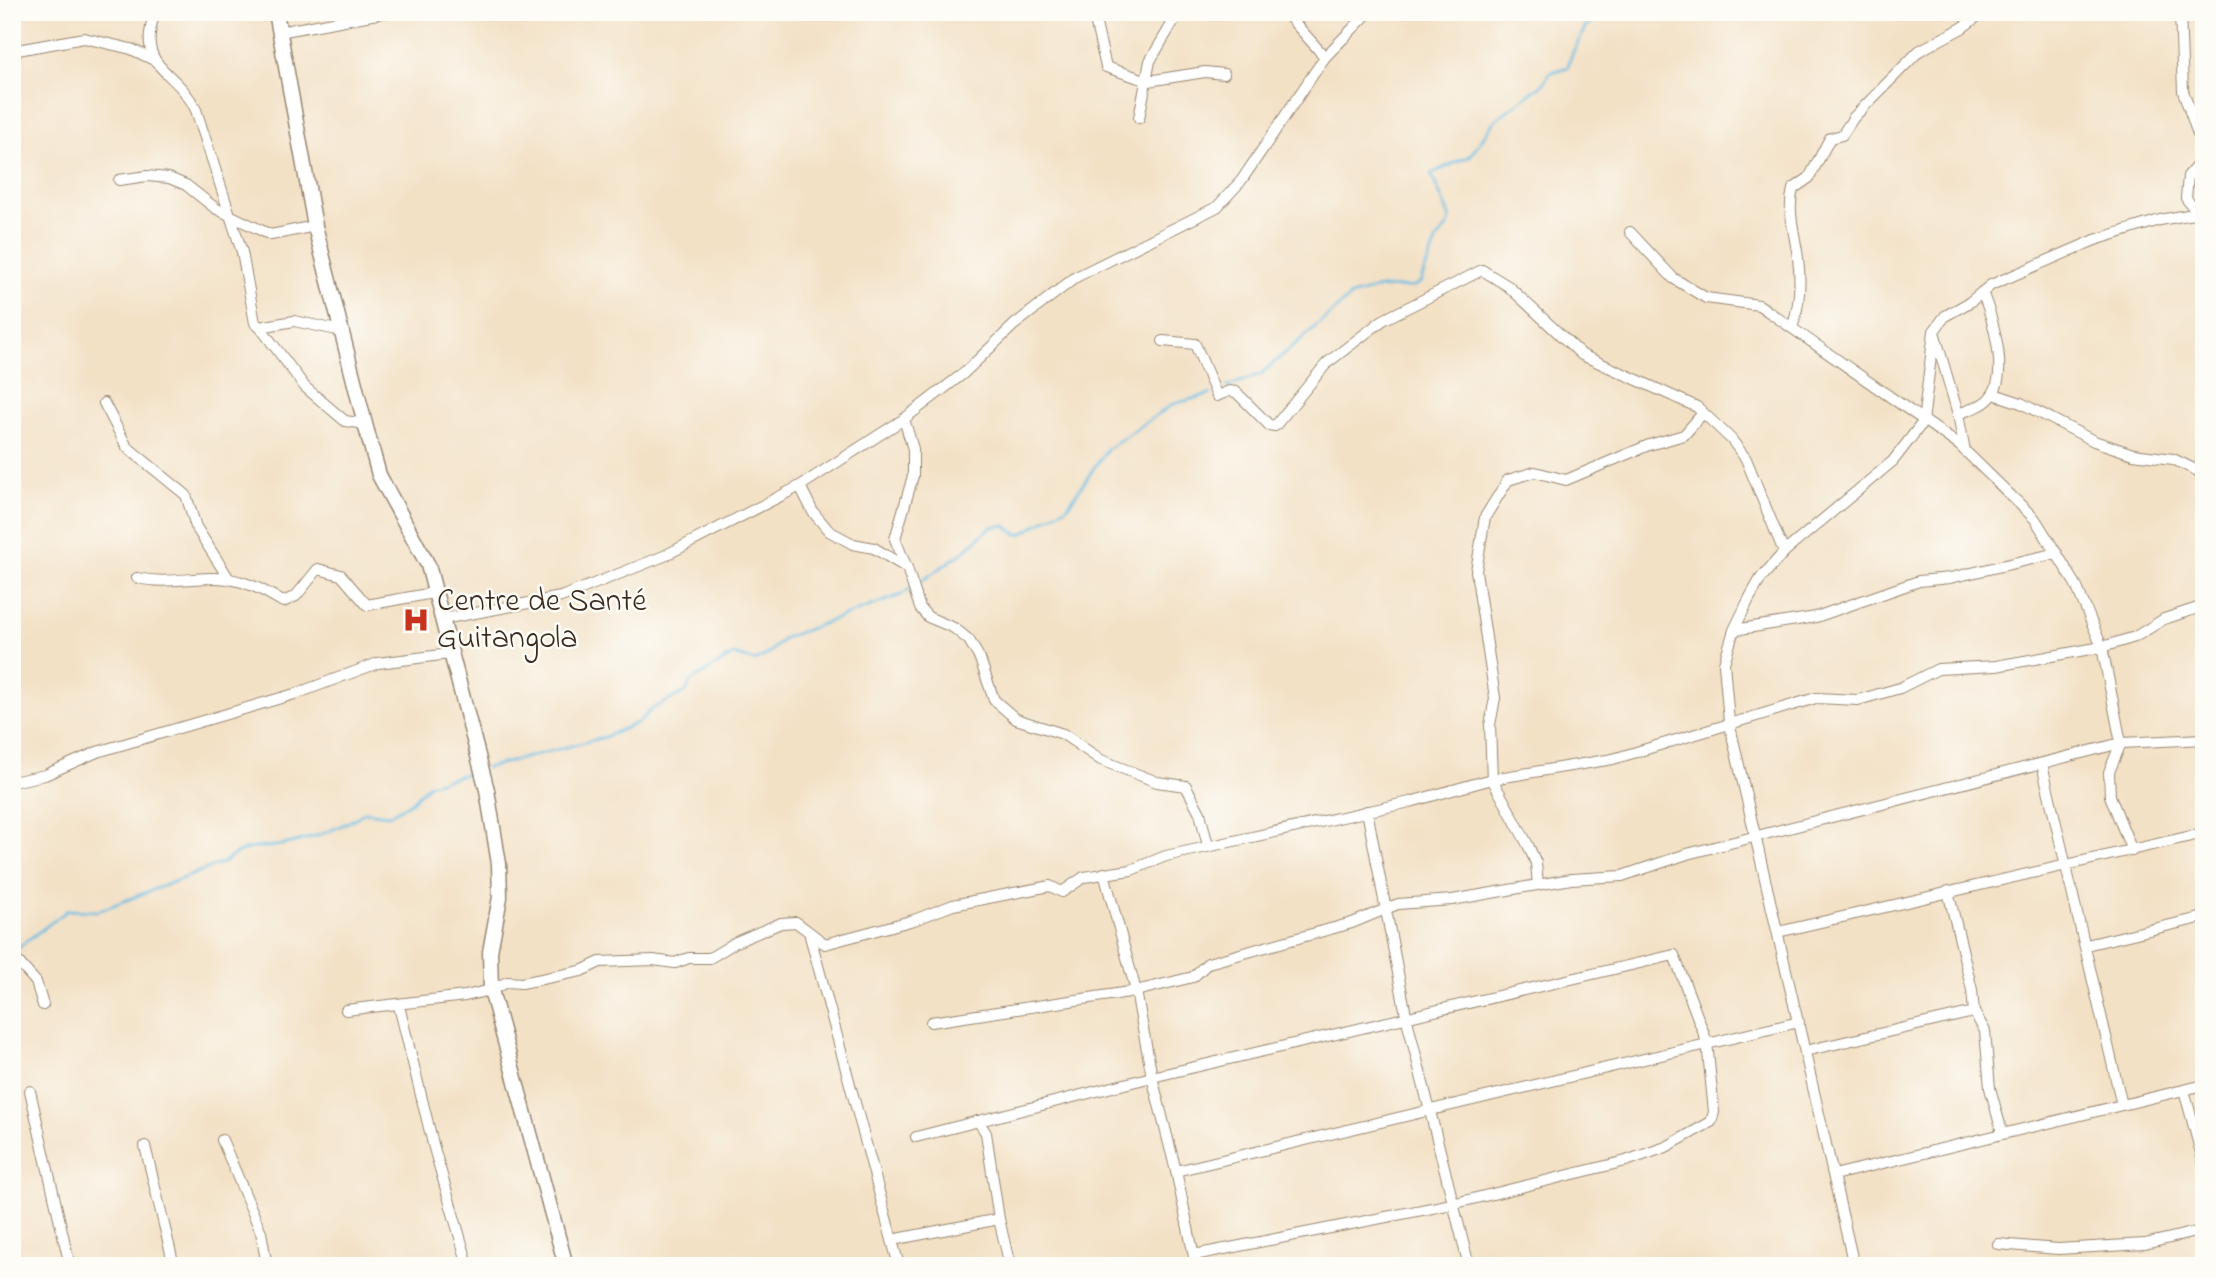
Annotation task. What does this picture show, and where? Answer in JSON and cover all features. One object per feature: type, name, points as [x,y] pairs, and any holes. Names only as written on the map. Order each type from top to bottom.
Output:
[{"type":"street","points":[[155,12],[149,32],[149,50],[155,60],[189,94],[196,110],[242,252],[255,323],[305,387],[345,421],[365,424]]},
{"type":"street","points":[[276,12],[315,226],[365,424],[380,475],[428,565],[433,593],[443,619],[449,654],[487,790],[499,864],[500,897],[490,952],[491,990],[566,1266]]},
{"type":"street","points":[[279,32],[388,12]]},
{"type":"street","points":[[1093,12],[1106,67],[1148,81],[1205,72],[1224,74]]},
{"type":"street","points":[[1139,118],[1150,61],[1179,12]]},
{"type":"street","points":[[1285,12],[1325,57]]},
{"type":"street","points":[[443,619],[561,597],[664,556],[800,486],[904,419],[964,373],[1014,326],[1076,277],[1217,207],[1241,181],[1325,57],[1369,12]]},
{"type":"street","points":[[1792,328],[1800,292],[1789,204],[1793,189],[1810,178],[1830,138],[1842,135],[1854,117],[1919,51],[1962,28],[1983,12]]},
{"type":"street","points":[[2180,12],[2183,91],[2201,143],[2200,162],[2188,176],[2186,198],[2202,215]]},
{"type":"street","points":[[12,51],[84,38],[131,49],[155,60]]},
{"type":"street","points":[[119,180],[147,176],[169,178],[186,185],[215,208],[271,235],[315,226]]},
{"type":"street","points":[[1854,1266],[1729,722],[1724,663],[1734,630],[1761,578],[1784,552],[1893,461],[1923,422],[1934,331],[1945,316],[1991,285],[2095,240],[2160,220],[2202,215]]},
{"type":"street","points":[[1630,232],[1672,278],[1706,298],[1759,305],[1792,328],[1965,451],[2035,519],[2075,583],[2102,647],[2120,743],[2109,772],[2110,796],[2132,851]]},
{"type":"street","points":[[1163,341],[1195,344],[1215,392],[1237,393],[1269,425],[1275,426],[1327,363],[1383,320],[1482,270],[1508,286],[1582,355],[1703,413],[1731,439],[1746,459],[1784,552]]},
{"type":"street","points":[[1958,414],[1985,402],[1994,394],[1998,358],[1990,312],[1982,292]]},
{"type":"street","points":[[260,327],[294,321],[342,331]]},
{"type":"street","points":[[1934,331],[1958,414],[1965,451]]},
{"type":"street","points":[[1994,394],[2021,403],[2094,441],[2133,454],[2173,459],[2204,474]]},
{"type":"street","points":[[104,403],[127,447],[186,495],[196,527],[229,579]]},
{"type":"street","points":[[1538,885],[1535,863],[1528,845],[1492,779],[1490,725],[1495,698],[1476,570],[1485,517],[1508,480],[1535,472],[1566,480],[1649,445],[1684,435],[1703,413]]},
{"type":"street","points":[[904,419],[913,449],[913,476],[895,539],[920,608],[928,617],[954,628],[969,640],[980,659],[994,700],[1016,719],[1063,734],[1101,760],[1157,782],[1186,786],[1200,813],[1208,846]]},
{"type":"street","points":[[800,486],[813,512],[829,531],[853,544],[874,548],[907,568]]},
{"type":"street","points":[[1734,630],[1816,617],[1919,581],[1950,578],[2057,553]]},
{"type":"street","points":[[137,578],[157,582],[229,579],[256,585],[283,602],[296,596],[318,569],[341,575],[368,605],[433,593]]},
{"type":"street","points":[[346,1010],[399,1006],[491,990],[506,982],[522,983],[581,971],[600,962],[653,960],[675,963],[689,958],[710,958],[736,942],[781,923],[796,922],[810,936],[825,944],[914,920],[953,905],[1050,886],[1062,892],[1084,877],[1131,870],[1166,856],[1367,811],[1492,779],[1613,759],[1816,698],[1858,700],[1900,688],[1938,669],[1996,666],[2102,647],[2135,636],[2164,619],[2204,606]]},
{"type":"street","points":[[12,782],[46,775],[97,752],[298,692],[378,663],[449,654]]},
{"type":"street","points":[[932,1022],[1136,991],[1193,978],[1208,963],[1352,923],[1398,904],[1452,900],[1571,879],[1622,876],[1687,854],[2120,743],[2204,739]]},
{"type":"street","points":[[2042,764],[2122,1105]]},
{"type":"street","points":[[1367,811],[1407,1020],[1469,1266]]},
{"type":"street","points":[[1778,932],[1948,891],[2067,867],[2204,833]]},
{"type":"street","points":[[916,1138],[1152,1077],[1407,1020],[1674,955],[1707,1042],[1714,1112],[1711,1122],[1651,1153],[1452,1204],[1195,1260],[1152,1077],[1136,991],[1104,873]]},
{"type":"street","points":[[1948,891],[1972,990],[1973,1012],[1985,1031],[1990,1088],[2001,1132]]},
{"type":"street","points":[[2086,945],[2204,916]]},
{"type":"street","points":[[810,936],[899,1266]]},
{"type":"street","points":[[13,957],[36,982],[43,1005]]},
{"type":"street","points":[[399,1006],[434,1148],[466,1258]]},
{"type":"street","points":[[1805,1051],[1973,1012]]},
{"type":"street","points":[[1176,1171],[1799,1022]]},
{"type":"street","points":[[1833,1175],[2001,1132],[2204,1085]]},
{"type":"street","points":[[2184,1090],[2204,1164]]},
{"type":"street","points":[[30,1091],[70,1266]]},
{"type":"street","points":[[978,1121],[986,1133],[999,1219],[1010,1266]]},
{"type":"street","points":[[222,1140],[261,1233],[267,1266]]},
{"type":"street","points":[[145,1146],[174,1266]]},
{"type":"street","points":[[892,1240],[999,1219]]},
{"type":"street","points":[[1998,1244],[2058,1249],[2146,1244],[2204,1230]]},
{"type":"waterway","points":[[1227,387],[1261,374],[1351,296],[1379,288],[1413,287],[1420,283],[1437,239],[1448,226],[1450,218],[1431,174],[1470,156],[1495,120],[1544,83],[1549,73],[1568,67],[1585,27],[1598,19],[1601,12]]},
{"type":"waterway","points":[[486,768],[605,737],[639,722],[652,709],[687,691],[690,682],[733,655],[755,661],[767,655],[784,638],[901,595],[962,553],[991,527],[1005,525],[1016,534],[1022,534],[1068,506],[1107,449],[1173,404],[1211,394]]},
{"type":"waterway","points":[[12,952],[68,910],[98,911],[225,862],[240,852],[315,836],[365,812],[389,815],[411,802],[429,784],[476,771]]},
{"type":"place","name":"Centre de Santé Guitangola","points":[[416,620]]}]
